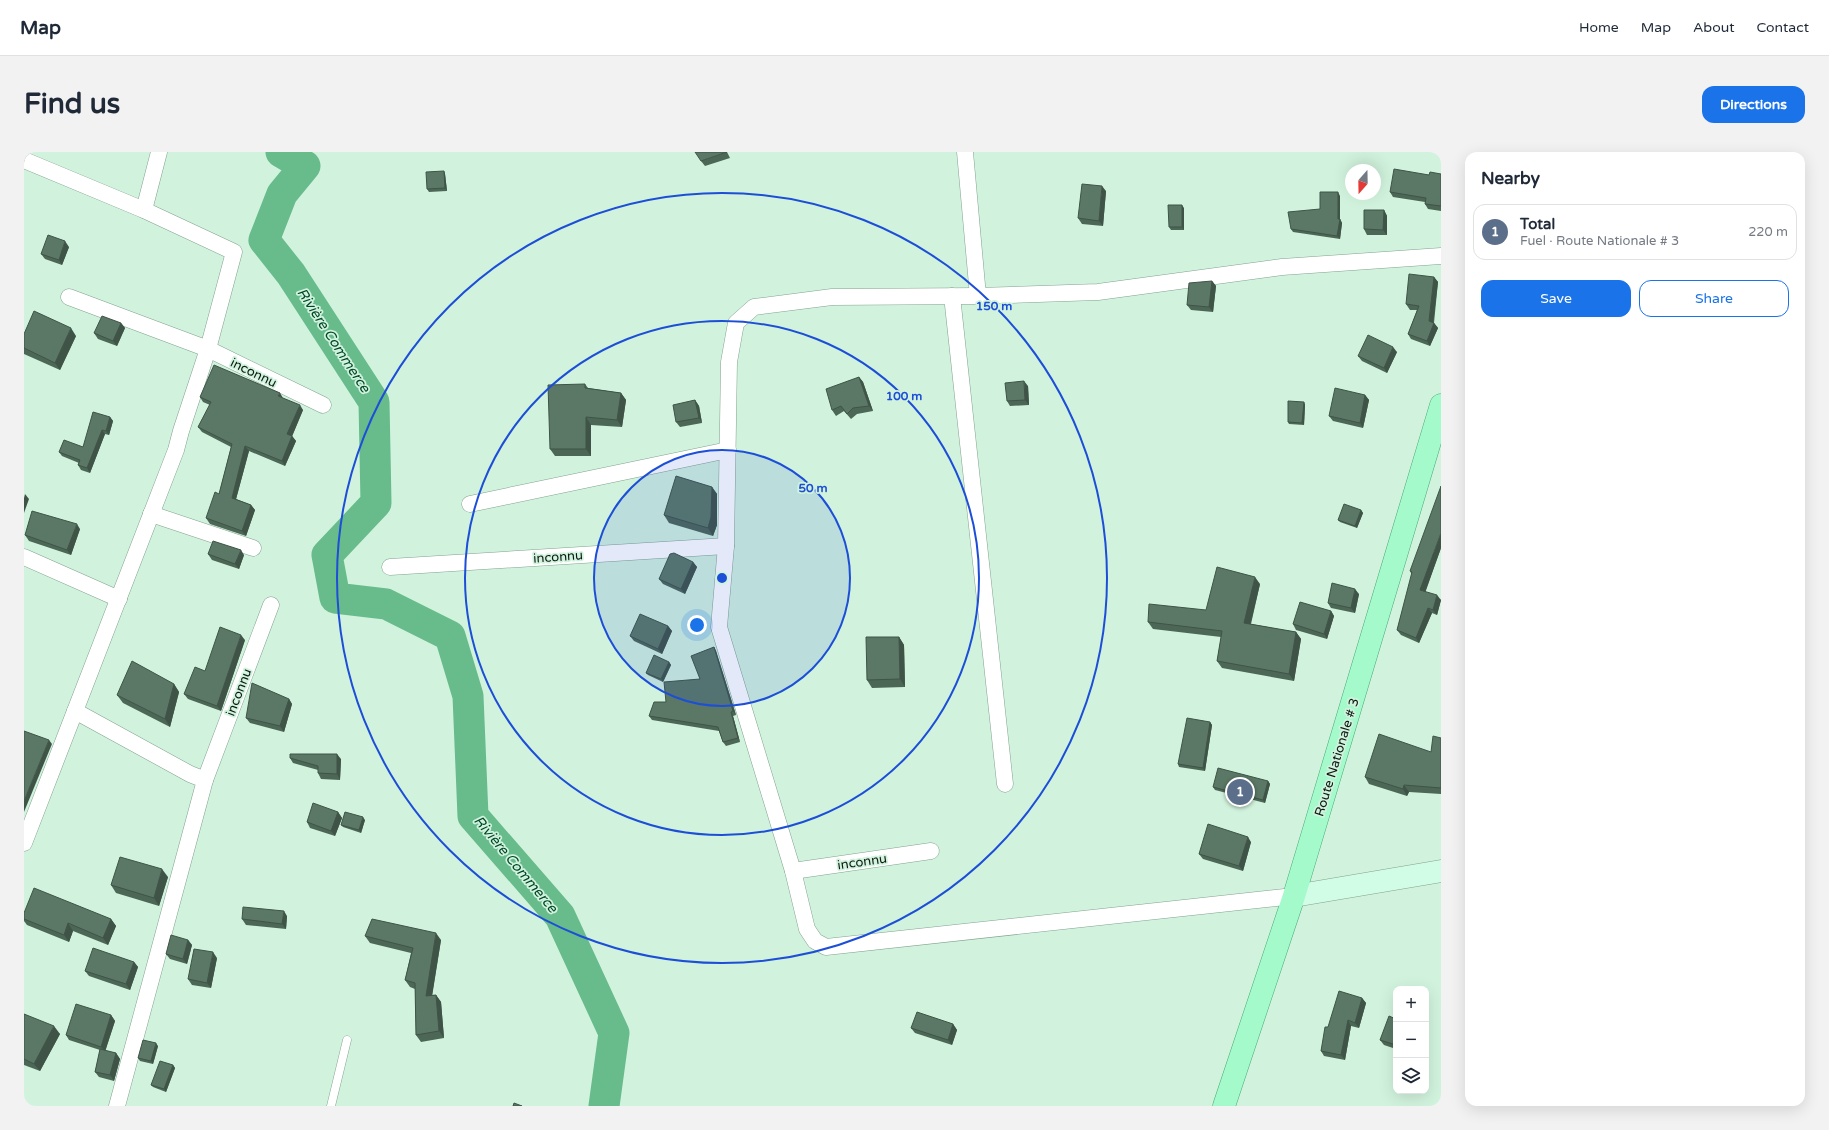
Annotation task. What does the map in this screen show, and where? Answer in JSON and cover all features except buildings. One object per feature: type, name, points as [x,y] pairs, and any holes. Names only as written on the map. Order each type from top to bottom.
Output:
[{"type":"main road","name":"Route Nationale # 3","points":[[1224,1106],[1294,896],[1441,406]]},
{"type":"main road","points":[[1294,896],[1441,871]]},
{"type":"street","points":[[144,210],[158,152]]},
{"type":"street","points":[[965,152],[978,296]]},
{"type":"street","points":[[24,160],[144,210],[234,252],[208,349],[180,431],[176,450],[24,843]]},
{"type":"street","points":[[1294,896],[826,947],[815,941],[807,929],[793,871],[719,627],[726,546],[729,362],[733,336],[736,323],[754,307],[832,297],[978,296],[1098,292],[1282,267],[1441,256]]},
{"type":"street","points":[[952,296],[1005,784]]},
{"type":"street","name":"inconnu","points":[[69,297],[208,349],[323,405]]},
{"type":"street","points":[[470,504],[728,450]]},
{"type":"street","points":[[151,514],[253,548]]},
{"type":"street","name":"inconnu","points":[[390,566],[726,546]]},
{"type":"street","points":[[24,557],[119,599]]},
{"type":"street","name":"inconnu","points":[[117,1106],[205,780],[271,605]]},
{"type":"street","points":[[75,711],[190,774],[205,780]]},
{"type":"street","name":"inconnu","points":[[793,871],[931,851]]},
{"type":"lane","points":[[331,1106],[348,1040]]},
{"type":"waterway","name":"Rivière Commerce","points":[[281,152],[305,166],[282,194],[264,240],[291,274],[374,402],[376,503],[327,555],[335,598],[386,604],[450,636],[468,696],[473,816],[560,916],[614,1033],[604,1106]]},
{"type":"place","name":"Total","points":[[1240,792]]}]
